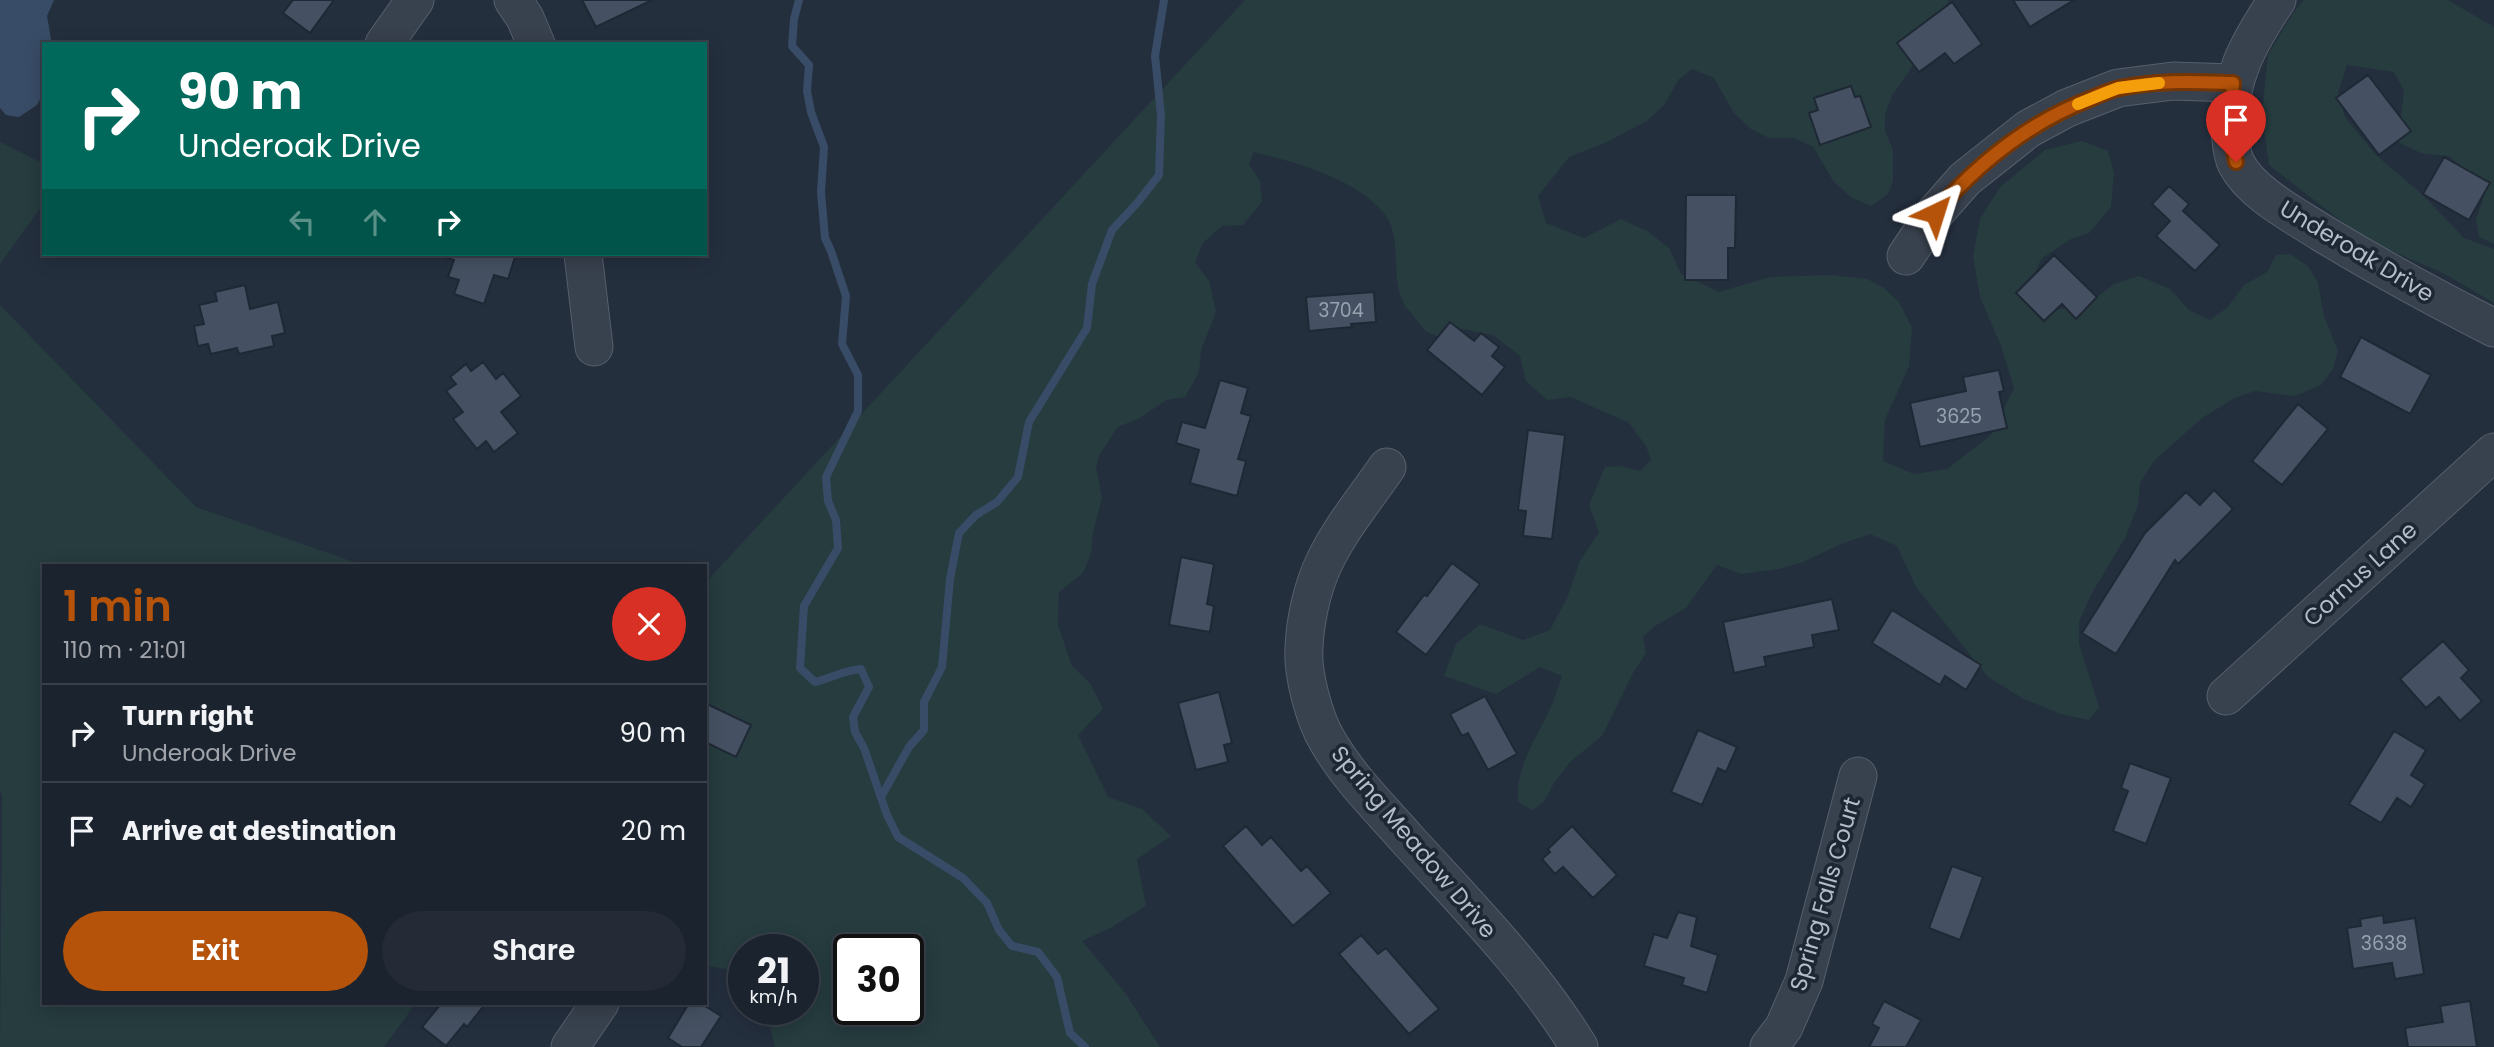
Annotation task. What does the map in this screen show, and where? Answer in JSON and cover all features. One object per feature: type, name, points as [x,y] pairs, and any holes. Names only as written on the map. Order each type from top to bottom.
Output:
[{"type":"street","points":[[385,42],[415,0]]},
{"type":"street","points":[[513,0],[525,18],[535,42]]},
{"type":"street","name":"Underoak Drive","points":[[2277,0],[2246,51],[2233,83],[2229,117],[2230,138],[2236,162],[2248,179],[2273,202],[2392,275],[2494,328]]},
{"type":"street","points":[[1906,256],[1935,213],[1965,179],[2028,129],[2067,108],[2118,88],[2173,81],[2233,83]]},
{"type":"street","points":[[583,256],[594,347]]},
{"type":"street","name":"Cornus Lane","points":[[2226,696],[2494,452]]},
{"type":"street","name":"Spring Meadow Drive","points":[[1387,467],[1343,530],[1322,566],[1303,649],[1310,694],[1326,738],[1353,778],[1515,960],[1559,1013],[1579,1047]]},
{"type":"street","name":"Spring Falls Court","points":[[1769,1047],[1784,1027],[1804,981],[1858,776]]},
{"type":"street","points":[[570,1047],[599,1005]]},
{"type":"green space","points":[[1245,0],[1949,0],[1912,67],[1892,96],[1885,114],[1885,131],[1893,150],[1893,181],[1888,194],[1871,206],[1852,198],[1834,182],[1813,147],[1794,138],[1769,138],[1751,129],[1734,113],[1714,78],[1692,69],[1678,80],[1665,104],[1647,121],[1605,143],[1569,157],[1538,196],[1546,223],[1584,238],[1621,219],[1647,231],[1669,248],[1681,274],[1719,292],[1770,277],[1831,275],[1867,279],[1883,287],[1899,302],[1912,328],[1909,366],[1885,420],[1883,461],[1914,474],[1947,469],[1991,435],[2014,388],[2001,346],[1980,297],[1973,256],[1980,219],[2000,187],[2045,150],[2082,141],[2108,151],[2114,173],[2111,207],[2089,233],[2071,239],[2041,259],[2030,286],[2036,313],[2087,305],[2114,284],[2139,276],[2170,289],[2189,310],[2210,320],[2227,308],[2244,285],[2267,272],[2276,255],[2290,254],[2308,266],[2318,283],[2324,316],[2338,351],[2333,369],[2321,385],[2295,396],[2255,391],[2235,398],[2202,418],[2154,461],[2140,483],[2138,505],[2125,538],[2092,593],[2079,622],[2079,644],[2099,707],[2089,720],[2061,714],[2024,699],[1988,677],[1916,587],[1897,546],[1870,534],[1779,569],[1741,574],[1717,565],[1686,608],[1655,626],[1643,637],[1646,653],[1633,673],[1602,736],[1571,761],[1544,802],[1532,810],[1518,802],[1519,778],[1562,676],[1540,667],[1496,694],[1444,676],[1456,644],[1480,624],[1523,640],[1550,630],[1567,598],[1580,561],[1599,532],[1589,505],[1605,467],[1620,466],[1640,471],[1651,460],[1646,446],[1629,423],[1571,397],[1547,400],[1526,381],[1520,356],[1493,335],[1462,329],[1446,338],[1427,331],[1405,306],[1399,292],[1393,233],[1384,213],[1372,201],[1341,181],[1288,161],[1254,152],[1249,164],[1260,181],[1262,202],[1243,225],[1222,226],[1203,243],[1195,262],[1209,281],[1216,312],[1201,350],[1199,372],[1185,397],[1166,400],[1140,418],[1118,427],[1100,454],[1096,467],[1102,498],[1093,532],[1091,553],[1083,573],[1059,592],[1058,625],[1072,666],[1090,683],[1103,709],[1078,735],[1108,797],[1142,809],[1171,836],[1137,859],[1146,906],[1112,927],[1082,941],[1126,994],[1160,1047],[775,1047],[771,1025],[819,1025],[819,934],[728,934],[728,970],[707,965],[707,581]]},
{"type":"green space","points":[[2304,0],[2448,0],[2494,27],[2494,244],[2479,237],[2476,219],[2486,191],[2449,156],[2423,154],[2398,142],[2404,91],[2394,72],[2347,65],[2338,93],[2345,117],[2376,155],[2424,196],[2464,238],[2494,249],[2494,303],[2445,274],[2364,239],[2269,165],[2262,113],[2268,55]]},
{"type":"green space","points":[[0,142],[42,163],[42,206],[0,264]]},
{"type":"green space","points":[[0,305],[196,507],[360,564],[42,564],[42,1005],[415,1005],[384,1047],[0,1047]]},
{"type":"water","points":[[0,0],[54,0],[47,16],[52,42],[42,42],[42,96],[37,105],[19,117],[6,115],[0,108]]},
{"type":"building","points":[[293,0],[334,0],[310,33],[283,13]]},
{"type":"building","points":[[582,0],[652,0],[596,27]]},
{"type":"building","points":[[2013,0],[2074,0],[2030,27]]},
{"type":"building","points":[[1952,2],[1982,44],[1954,64],[1945,53],[1919,72],[1897,43]]},
{"type":"building","points":[[2368,75],[2411,131],[2379,155],[2336,98]]},
{"type":"building","points":[[1851,86],[1855,97],[1860,96],[1871,127],[1820,145],[1809,113],[1818,110],[1814,98]]},
{"type":"building","points":[[2444,157],[2490,183],[2469,220],[2423,194]]},
{"type":"building","points":[[2169,186],[2189,204],[2183,211],[2220,245],[2195,271],[2156,236],[2170,221],[2152,204]]},
{"type":"building","points":[[1686,195],[1736,195],[1735,248],[1728,248],[1728,280],[1685,280]]},
{"type":"building","points":[[2054,255],[2097,297],[2076,319],[2062,304],[2044,321],[2016,293]]},
{"type":"building","points":[[515,256],[508,279],[494,275],[484,304],[454,294],[459,280],[448,277],[454,260],[443,257]]},
{"type":"building","points":[[245,285],[250,309],[278,302],[285,333],[272,336],[274,346],[239,354],[237,348],[211,354],[208,344],[198,346],[194,326],[204,324],[199,305],[217,301],[215,292]]},
{"type":"building","points":[[1374,292],[1376,322],[1309,331],[1306,297]]},
{"type":"building","points":[[1450,322],[1474,341],[1481,333],[1499,347],[1492,356],[1505,367],[1482,395],[1427,350]]},
{"type":"building","points":[[2361,337],[2431,375],[2410,414],[2340,377]]},
{"type":"building","points":[[483,362],[496,379],[503,373],[521,396],[501,412],[518,433],[494,452],[486,441],[477,449],[453,419],[463,412],[446,391],[456,384],[450,377],[466,364],[471,371]]},
{"type":"building","points":[[1999,370],[2004,391],[1999,392],[2007,428],[1920,447],[1910,403],[1966,391],[1963,377]]},
{"type":"building","points":[[1220,380],[1248,388],[1241,413],[1251,416],[1238,459],[1246,461],[1237,496],[1190,483],[1199,450],[1176,443],[1182,422],[1205,428]]},
{"type":"building","points":[[2298,404],[2328,429],[2282,485],[2252,461]]},
{"type":"building","points":[[1528,430],[1565,435],[1552,539],[1523,536],[1526,511],[1518,510]]},
{"type":"building","points":[[2214,490],[2233,509],[2178,564],[2175,560],[2116,654],[2082,633],[2145,533],[2186,492],[2200,505]]},
{"type":"building","points":[[1181,557],[1214,564],[1207,604],[1214,606],[1210,632],[1169,625]]},
{"type":"building","points":[[1452,563],[1480,584],[1426,655],[1396,632]]},
{"type":"building","points":[[1832,599],[1839,630],[1812,635],[1814,647],[1764,657],[1766,666],[1734,673],[1723,622]]},
{"type":"building","points":[[1892,610],[1981,665],[1966,690],[1945,676],[1940,685],[1872,643]]},
{"type":"building","points":[[2443,641],[2469,670],[2461,678],[2482,701],[2460,721],[2439,697],[2426,708],[2400,679]]},
{"type":"building","points":[[1219,692],[1232,743],[1224,745],[1228,762],[1196,770],[1178,703]]},
{"type":"building","points":[[1485,696],[1517,754],[1488,770],[1468,733],[1462,736],[1450,714]]},
{"type":"building","points":[[707,704],[751,725],[736,757],[707,743]]},
{"type":"building","points":[[1698,730],[1737,747],[1726,772],[1718,768],[1702,805],[1671,792]]},
{"type":"building","points":[[2394,731],[2426,750],[2411,775],[2425,784],[2411,807],[2397,798],[2381,823],[2349,804]]},
{"type":"building","points":[[2130,763],[2171,778],[2146,844],[2113,831],[2128,791],[2121,788]]},
{"type":"building","points":[[1246,826],[1262,845],[1271,837],[1301,871],[1307,866],[1331,893],[1293,926],[1223,846]]},
{"type":"building","points":[[1572,826],[1617,875],[1593,898],[1563,867],[1555,874],[1542,859],[1550,852],[1548,849]]},
{"type":"building","points":[[1952,866],[1983,877],[1960,940],[1929,928]]},
{"type":"building","points":[[1678,912],[1697,917],[1691,946],[1718,955],[1707,993],[1682,985],[1684,978],[1644,966],[1654,934],[1667,938]]},
{"type":"building","points":[[2383,915],[2384,923],[2415,918],[2424,974],[2395,979],[2392,963],[2353,969],[2347,928],[2361,926],[2360,919]]},
{"type":"building","points":[[1361,935],[1378,954],[1386,948],[1439,1009],[1409,1034],[1339,954]]},
{"type":"building","points":[[1884,1001],[1921,1020],[1906,1047],[1869,1047],[1879,1028],[1872,1024]]},
{"type":"building","points":[[2470,1001],[2477,1047],[2408,1047],[2405,1028],[2443,1022],[2440,1006]]},
{"type":"building","points":[[440,1005],[484,1005],[467,1027],[464,1024],[446,1046],[422,1027]]},
{"type":"building","points":[[688,1005],[703,1005],[721,1016],[701,1047],[682,1047],[668,1038]]},
{"type":"waterway","points":[[799,0],[792,46],[809,65],[807,91],[811,112],[824,147],[821,192],[825,238],[846,296],[842,344],[858,375],[858,411],[826,477],[828,501],[836,520],[838,548],[804,606],[800,668],[815,682],[861,669],[869,687],[853,717],[855,732],[864,748],[887,815],[898,837],[963,878],[987,903],[999,930],[1012,946],[1038,952],[1057,977],[1070,1033],[1085,1047]]},
{"type":"waterway","points":[[881,797],[909,747],[924,730],[924,702],[942,667],[950,579],[959,533],[976,515],[997,502],[1018,477],[1029,422],[1087,328],[1092,284],[1112,230],[1159,175],[1161,115],[1155,56],[1164,0]]},
{"type":"slow traffic","points":[[2078,104],[2118,88],[2159,83]]},
{"type":"route","points":[[1935,213],[1965,179],[2028,129],[2067,108],[2118,88],[2173,81],[2233,83],[2229,117],[2230,138],[2236,162]]}]
